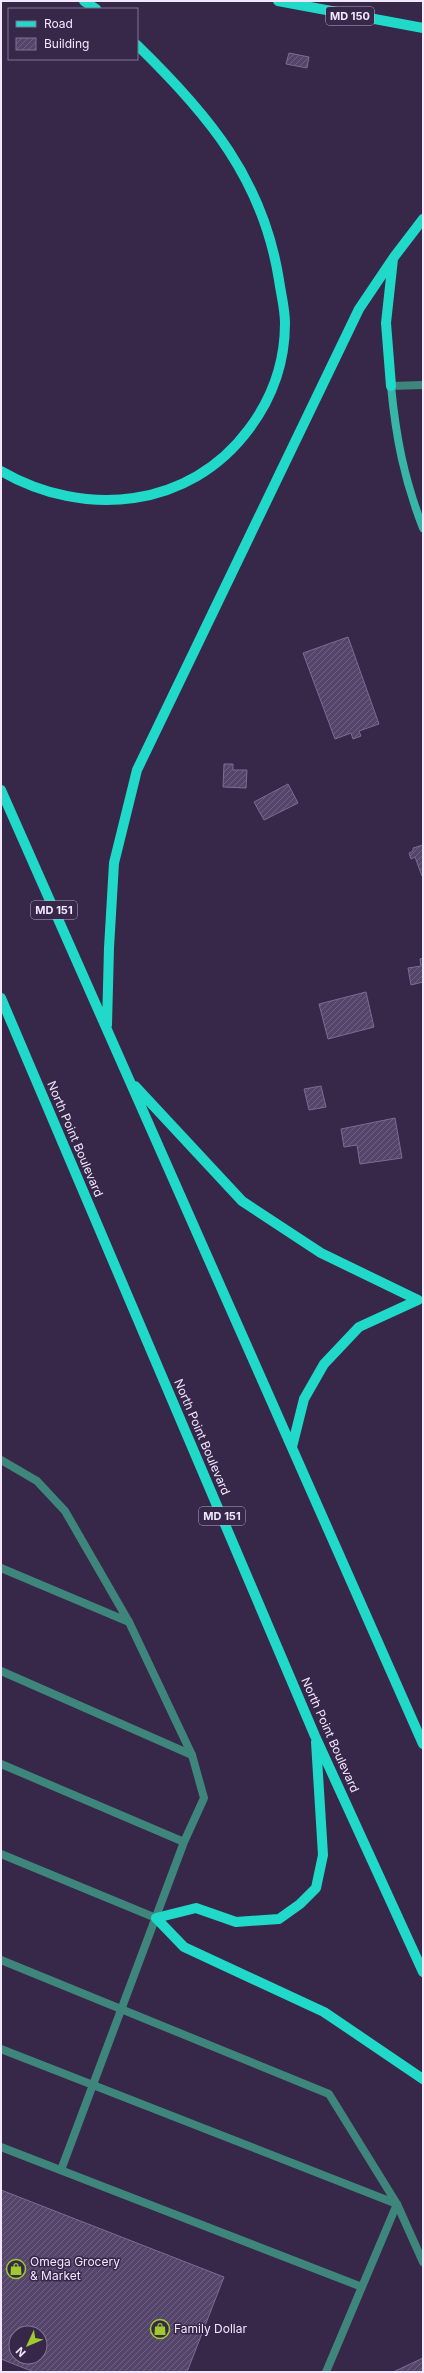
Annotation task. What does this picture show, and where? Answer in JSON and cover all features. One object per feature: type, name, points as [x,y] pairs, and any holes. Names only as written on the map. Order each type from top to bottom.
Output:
[{"type":"main road","points":[[84,1],[94,8]]},
{"type":"main road","name":"MD 150","points":[[278,1],[423,28]]},
{"type":"main road","points":[[1,471],[52,494],[92,500],[124,500],[154,495],[186,483],[216,465],[240,441],[263,411],[277,382],[284,349],[286,321],[271,239],[259,203],[242,170],[215,131],[185,94],[138,46]]},
{"type":"main road","points":[[107,1030],[109,948],[114,863],[137,770],[359,309],[394,257],[423,219]]},
{"type":"main road","points":[[391,386],[386,323],[394,257]]},
{"type":"main road","name":"MD 151","points":[[1,790],[423,1744]]},
{"type":"main road","name":"North Point Boulevard","points":[[1,998],[315,1736],[423,1972]]},
{"type":"main road","points":[[1,1011],[26,1057]]},
{"type":"main road","points":[[129,1079],[242,1201],[321,1253],[421,1302]]},
{"type":"main road","points":[[292,1446],[304,1399],[324,1364],[358,1327],[421,1302]]},
{"type":"main road","points":[[315,1736],[323,1855],[316,1888],[300,1904],[278,1920],[236,1922],[196,1908],[156,1918],[184,1947],[324,2012],[423,2079]]},
{"type":"street","points":[[391,386],[396,439],[409,492],[423,528]]},
{"type":"lane","points":[[391,386],[423,385]]},
{"type":"lane","points":[[1,1460],[37,1481],[66,1511],[129,1622],[192,1755],[204,1798],[184,1842],[94,2086],[61,2170]]},
{"type":"lane","points":[[1,1568],[129,1622]]},
{"type":"lane","points":[[1,1671],[192,1755]]},
{"type":"lane","points":[[1,1764],[184,1842]]},
{"type":"lane","points":[[1,1854],[156,1918]]},
{"type":"lane","points":[[1,1960],[329,2094],[397,2204],[423,2262]]},
{"type":"lane","points":[[1,2049],[397,2204]]},
{"type":"lane","points":[[1,2147],[362,2287]]},
{"type":"lane","points":[[326,2372],[397,2204]]},
{"type":"building","points":[[289,53],[309,57],[307,68],[286,64]]},
{"type":"building","points":[[348,637],[379,724],[359,731],[361,736],[353,739],[351,733],[335,739],[303,653]]},
{"type":"building","points":[[224,764],[233,764],[233,770],[247,770],[246,788],[223,787]]},
{"type":"building","points":[[288,784],[298,803],[264,820],[254,802]]},
{"type":"building","points":[[423,845],[422,876],[415,857],[411,859],[409,853],[413,851],[413,848]]},
{"type":"building","points":[[423,958],[423,982],[411,985],[408,968],[421,966],[420,959]]},
{"type":"building","points":[[366,992],[374,1027],[328,1039],[319,1004]]},
{"type":"building","points":[[321,1086],[326,1107],[309,1110],[304,1089]]},
{"type":"building","points":[[395,1118],[402,1158],[360,1164],[357,1145],[344,1147],[341,1129]]},
{"type":"building","points":[[1,2190],[224,2277],[187,2372],[34,2372],[16,2365],[48,2365],[48,2325],[8,2325],[8,2362],[1,2359]]},
{"type":"building","points":[[423,2358],[423,2372],[393,2372]]},
{"type":"place","name":"Omega Grocery & Market","points":[[16,2269]]},
{"type":"place","name":"Family Dollar","points":[[160,2329]]}]
